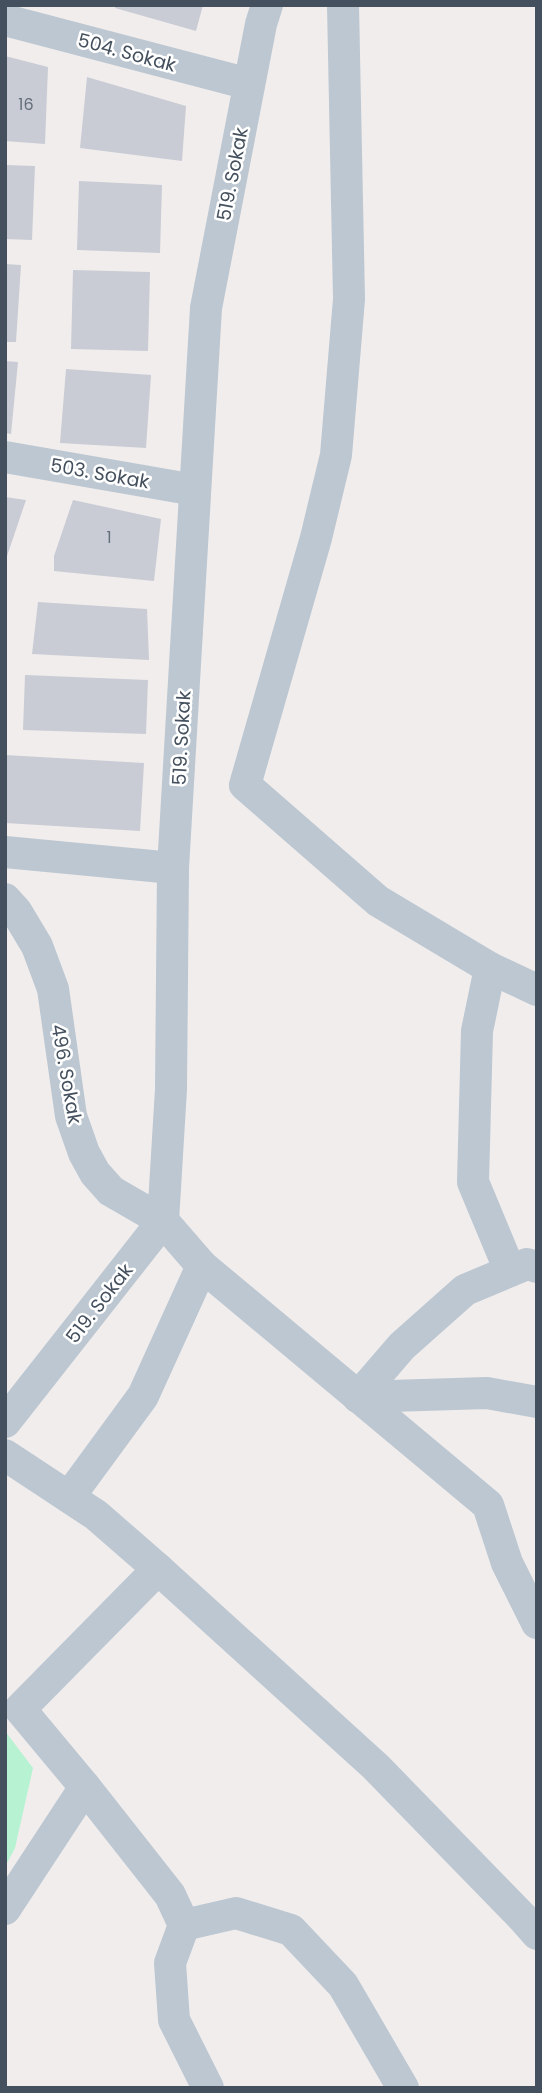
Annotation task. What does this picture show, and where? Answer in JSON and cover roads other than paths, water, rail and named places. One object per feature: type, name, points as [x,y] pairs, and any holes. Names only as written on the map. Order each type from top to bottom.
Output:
[{"type":"street","name":"519. Sokak","points":[[5,1422],[163,1222],[171,1089],[173,868],[206,308],[261,24],[267,5]]},
{"type":"street","points":[[343,5],[349,299],[336,455],[316,538],[244,785],[378,901],[490,968],[537,990]]},
{"type":"street","name":"504. Sokak","points":[[5,20],[249,84]]},
{"type":"street","name":"503. Sokak","points":[[5,457],[195,490]]},
{"type":"street","points":[[5,852],[173,868]]},
{"type":"street","name":"496. Sokak","points":[[5,899],[16,911],[37,946],[53,989],[71,1116],[83,1153],[95,1173],[111,1191],[163,1222],[202,1266],[488,1505],[507,1563],[537,1623]]},
{"type":"street","points":[[358,1396],[402,1346],[465,1290],[523,1269],[472,1182],[477,1031],[490,968]]},
{"type":"street","points":[[69,1497],[143,1396],[202,1266]]},
{"type":"street","points":[[358,1396],[487,1393],[537,1402]]},
{"type":"street","points":[[5,1455],[96,1515],[158,1569],[376,1768],[537,1934]]},
{"type":"street","points":[[158,1569],[20,1709],[170,1895],[184,1925],[170,1963],[174,2020],[208,2088]]},
{"type":"street","points":[[5,1909],[85,1787]]},
{"type":"street","points":[[184,1925],[236,1913],[291,1930],[343,1985],[403,2088]]}]
